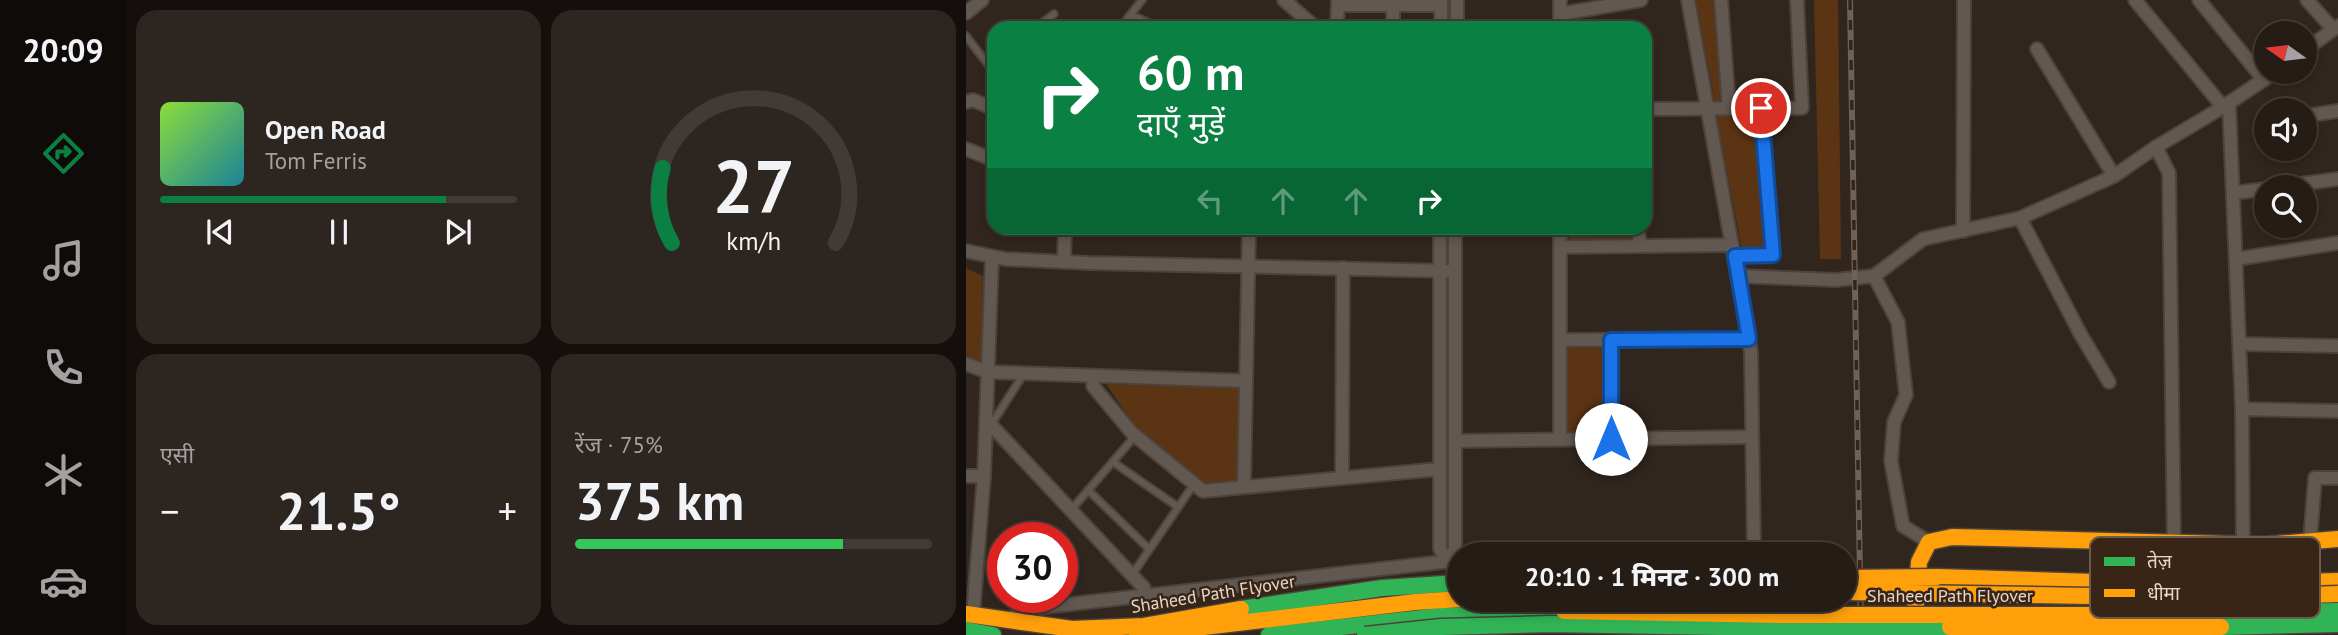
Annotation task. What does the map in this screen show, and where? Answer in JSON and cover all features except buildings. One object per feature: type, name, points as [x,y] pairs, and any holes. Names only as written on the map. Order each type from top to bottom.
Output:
[{"type":"main road","points":[[1913,635],[1919,562],[1930,542],[1952,537],[2090,541]]},
{"type":"main road","points":[[2320,540],[2338,539]]},
{"type":"main road","name":"Shaheed Path Flyover","points":[[1857,578],[1937,577],[2090,583]]},
{"type":"main road","name":"Shaheed Path Flyover","points":[[2320,581],[2338,580]]},
{"type":"main road","name":"Shaheed Path Flyover","points":[[968,620],[1007,620],[1072,629],[1144,626],[1262,605],[1382,588],[1447,584]]},
{"type":"main road","name":"Shaheed Path Flyover","points":[[1857,592],[2090,595]]},
{"type":"main road","name":"Shaheed Path Flyover","points":[[2320,595],[2338,594]]},
{"type":"main road","name":"Shaheed Path Flyover","points":[[1137,635],[1447,599]]},
{"type":"main road","name":"Shaheed Path Flyover","points":[[2320,612],[2338,611]]},
{"type":"main road","name":"Shaheed Path Flyover","points":[[1269,635],[1441,616],[1539,612]]},
{"type":"main road","points":[[1549,624],[1563,612]]},
{"type":"main road","name":"Shaheed Path Flyover","points":[[1618,612],[2090,615]]},
{"type":"main road","points":[[2171,627],[2193,618]]},
{"type":"main road","points":[[2253,618],[2275,627]]},
{"type":"main road","points":[[968,620],[993,635]]},
{"type":"main road","name":"Shaheed Path Flyover","points":[[1365,635],[1441,627],[1549,624],[1778,628],[2275,627],[2338,624]]},
{"type":"street","points":[[966,13],[982,0]]},
{"type":"street","points":[[1457,0],[1457,21]]},
{"type":"street","points":[[1560,0],[1560,21]]},
{"type":"street","points":[[1560,14],[1641,0]]},
{"type":"street","points":[[1688,0],[1751,352],[1754,542]]},
{"type":"street","points":[[1721,0],[1729,108]]},
{"type":"street","points":[[1652,109],[1802,108],[1797,0]]},
{"type":"street","points":[[1963,231],[1964,0]]},
{"type":"street","points":[[2135,0],[2226,105],[2240,344],[2244,537]]},
{"type":"street","points":[[2199,0],[2254,68]]},
{"type":"street","points":[[2307,0],[2335,27],[2317,41]]},
{"type":"street","points":[[1337,21],[1338,2],[1441,3],[1441,21]]},
{"type":"street","points":[[1290,3],[1309,21]]},
{"type":"street","points":[[1384,3],[1390,21]]},
{"type":"street","points":[[2037,49],[2114,176]]},
{"type":"street","points":[[1738,276],[1836,280],[1874,276],[1923,239],[2020,218],[2114,176],[2258,84]]},
{"type":"street","points":[[966,102],[973,100],[987,106]]},
{"type":"street","points":[[1560,247],[1641,246],[1773,255],[1761,108]]},
{"type":"street","points":[[2317,114],[2338,111]]},
{"type":"street","points":[[2156,147],[2169,173],[2174,537]]},
{"type":"street","points":[[966,149],[987,157]]},
{"type":"street","points":[[2317,182],[2338,180]]},
{"type":"street","points":[[2233,193],[2254,190]]},
{"type":"street","points":[[2020,218],[2081,335],[2109,382]]},
{"type":"street","points":[[1064,262],[1065,235]]},
{"type":"street","points":[[1244,487],[1249,235]]},
{"type":"street","points":[[1440,235],[1440,549],[1447,555]]},
{"type":"street","points":[[1455,235],[1455,542]]},
{"type":"street","points":[[1560,235],[1560,439]]},
{"type":"street","points":[[1639,235],[1641,246]]},
{"type":"street","points":[[2236,259],[2338,243]]},
{"type":"street","points":[[966,251],[1005,260],[1455,271]]},
{"type":"street","points":[[968,620],[988,425],[992,257]]},
{"type":"street","points":[[1342,478],[1343,268]]},
{"type":"street","points":[[1874,276],[1898,322],[1906,395],[1895,422],[1891,461],[1903,526],[1930,542]]},
{"type":"street","points":[[1560,340],[1749,339]]},
{"type":"street","points":[[1611,340],[1611,439]]},
{"type":"street","points":[[2240,344],[2338,346]]},
{"type":"street","points":[[966,364],[988,372],[1246,381]]},
{"type":"street","points":[[1094,376],[1094,386],[1135,436],[1203,491],[1440,469]]},
{"type":"street","points":[[2242,409],[2338,411]]},
{"type":"street","points":[[988,425],[1132,575],[1144,588],[1145,594]]},
{"type":"street","points":[[1455,441],[1752,437]]},
{"type":"street","points":[[966,476],[984,476]]},
{"type":"street","points":[[2310,537],[2315,478],[2338,478]]},
{"type":"street","points":[[1007,620],[1027,609],[1447,562]]},
{"type":"street","points":[[1794,635],[1795,612]]},
{"type":"street","points":[[1808,635],[1810,612]]},
{"type":"lane","points":[[1126,21],[1142,0]]},
{"type":"lane","points":[[1044,21],[1054,14]]},
{"type":"lane","points":[[1131,15],[1145,21]]},
{"type":"lane","points":[[966,36],[987,63]]},
{"type":"lane","points":[[988,425],[1024,373]]},
{"type":"lane","points":[[1071,510],[1135,436]]},
{"type":"lane","points":[[1113,462],[1178,507]]},
{"type":"lane","points":[[1132,575],[1194,484]]},
{"type":"lane","points":[[1088,490],[1149,550]]},
{"type":"shaded area","points":[[1696,0],[1715,0],[1723,103],[1715,103]]},
{"type":"shaded area","points":[[1814,0],[1838,0],[1841,259],[1820,259]]},
{"type":"shaded area","points":[[1716,116],[1755,116],[1767,250],[1742,250]]},
{"type":"shaded area","points":[[1569,235],[1629,235],[1630,241],[1569,241]]},
{"type":"shaded area","points":[[966,268],[983,276],[981,365],[966,359]]},
{"type":"shaded area","points":[[1565,348],[1606,348],[1606,433],[1565,433]]},
{"type":"shaded area","points":[[1106,384],[1238,388],[1238,481],[1202,483],[1134,425]]},
{"type":"railway","points":[[1850,0],[1861,635]]},
{"type":"traffic: fast","points":[[1241,609],[1382,588],[1447,584]]},
{"type":"traffic: fast","points":[[2320,611],[2338,611]]},
{"type":"traffic: fast","points":[[1269,635],[1441,616],[1539,612]]},
{"type":"traffic: fast","points":[[1365,635],[1441,627],[1549,624],[1778,628],[1950,627]]},
{"type":"traffic: fast","points":[[2221,627],[2338,624]]},
{"type":"traffic: fast","points":[[966,630],[993,635]]},
{"type":"traffic: slow","points":[[1914,628],[1919,562],[1929,542],[1952,537],[2090,541]]},
{"type":"traffic: slow","points":[[2320,540],[2338,539]]},
{"type":"traffic: slow","points":[[1937,577],[2090,582]]},
{"type":"traffic: slow","points":[[1857,578],[1937,577]]},
{"type":"traffic: slow","points":[[2320,581],[2338,581]]},
{"type":"traffic: slow","points":[[1857,592],[2090,596]]},
{"type":"traffic: slow","points":[[2320,595],[2338,594]]},
{"type":"traffic: slow","points":[[1137,635],[1447,600]]},
{"type":"traffic: slow","points":[[966,614],[1072,629],[1144,626],[1241,609]]},
{"type":"traffic: slow","points":[[1618,612],[2090,615]]},
{"type":"traffic: slow","points":[[1950,627],[2221,627]]},
{"type":"route","points":[[1611,439],[1611,340],[1749,339],[1735,256],[1773,255],[1761,108]]}]
